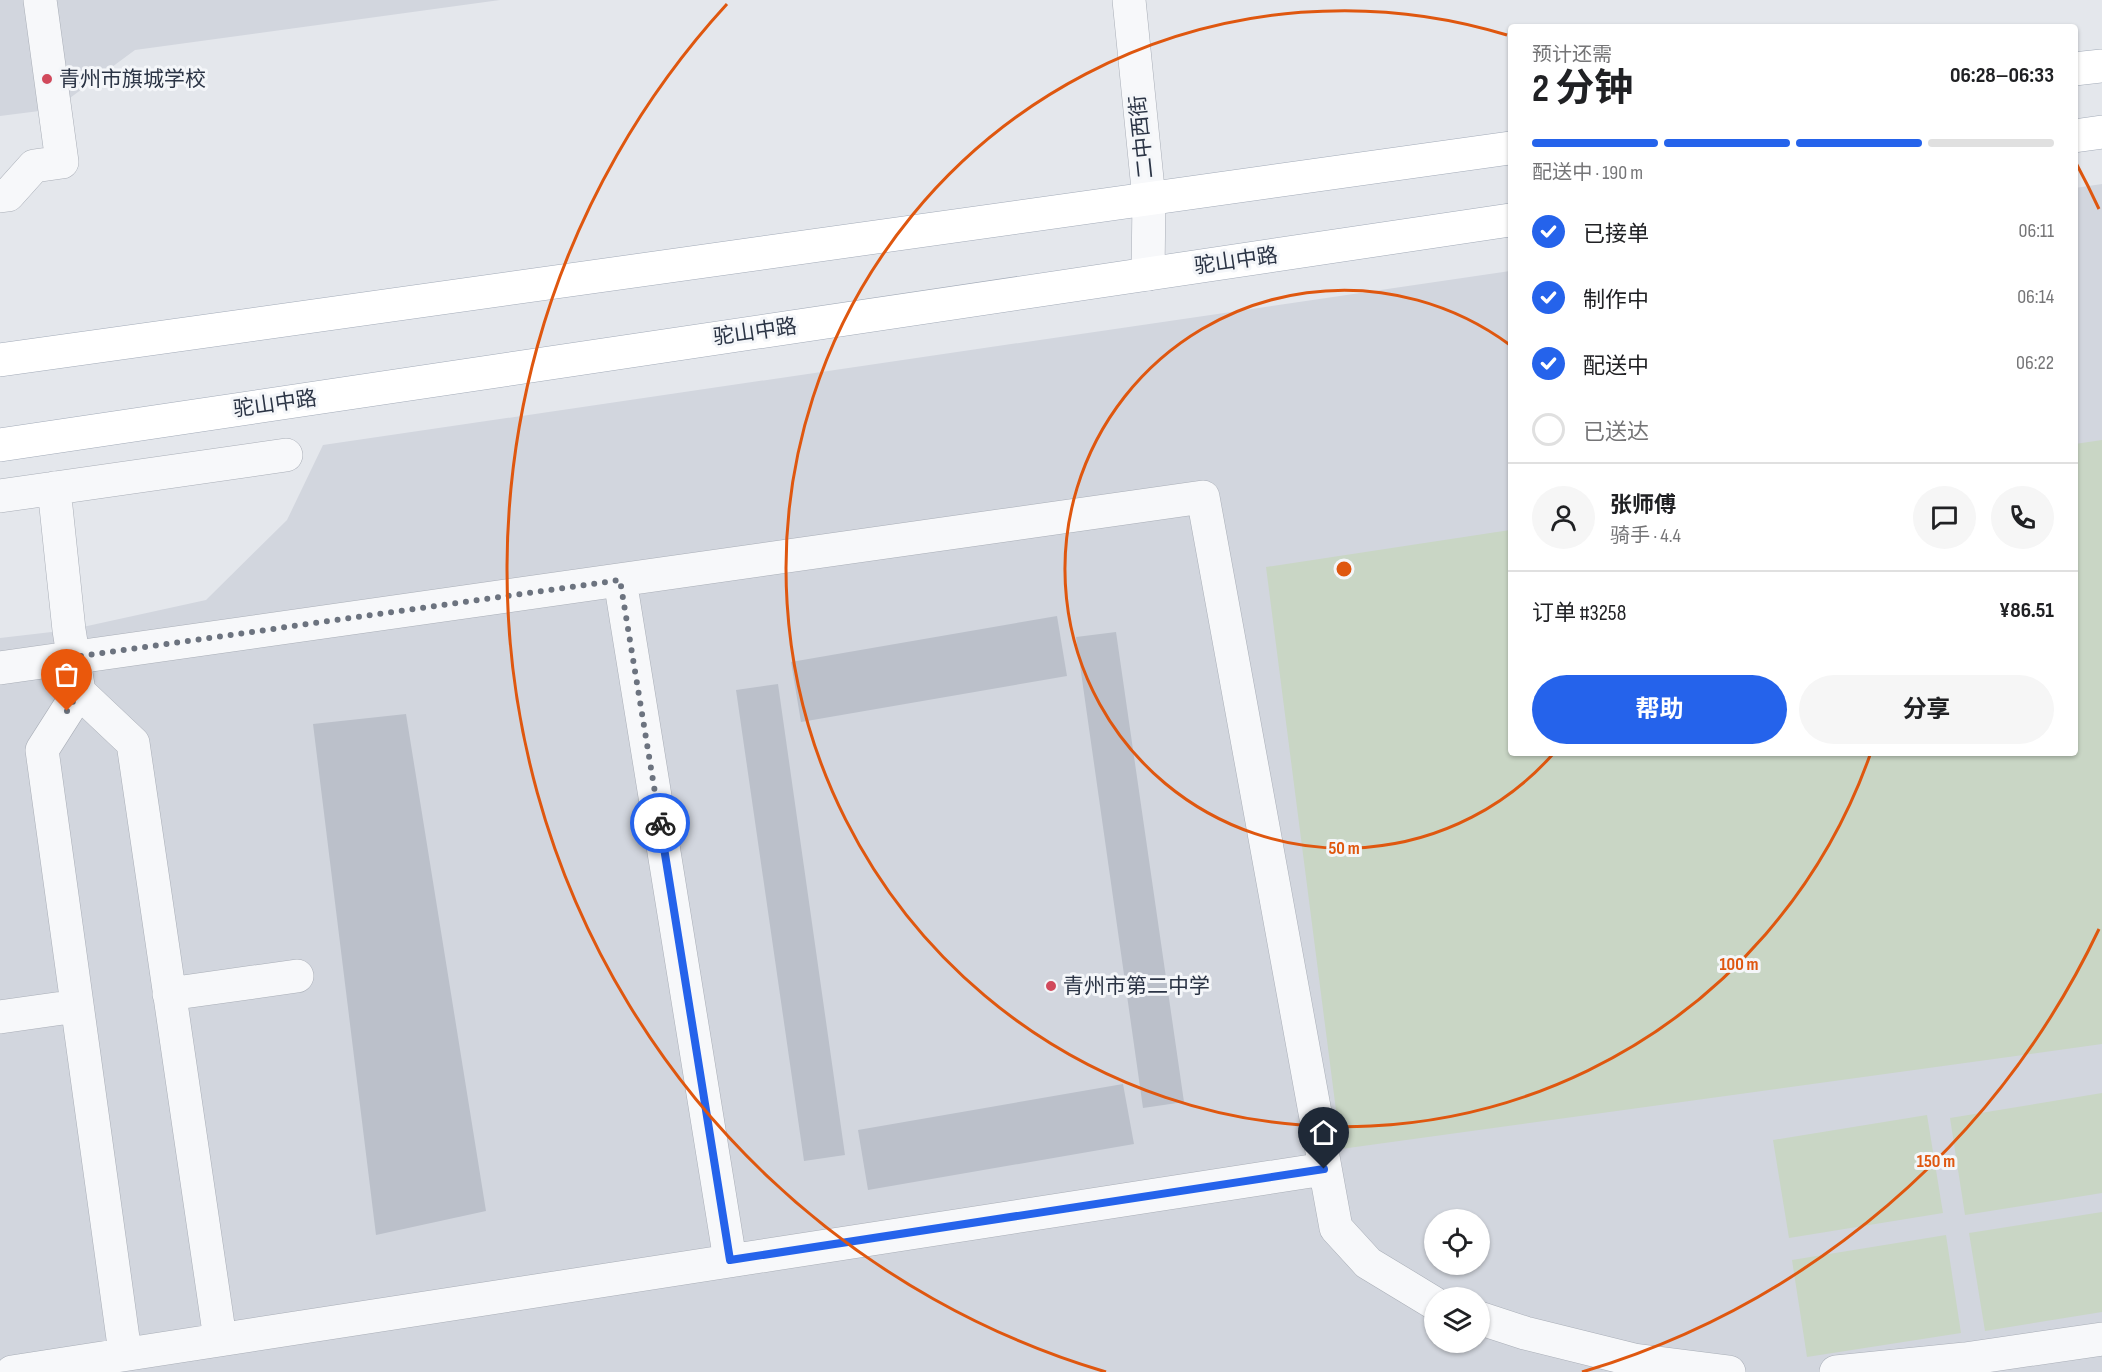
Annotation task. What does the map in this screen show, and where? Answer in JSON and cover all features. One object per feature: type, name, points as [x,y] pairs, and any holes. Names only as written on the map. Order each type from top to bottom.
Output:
[{"type":"main road","points":[[2078,69],[2102,66]]},
{"type":"main road","points":[[2078,135],[2102,132]]},
{"type":"main road","points":[[0,360],[1508,148]]},
{"type":"main road","name":"驼山中路","points":[[0,445],[1508,220]]},
{"type":"street","points":[[0,196],[8,195],[34,166],[62,162],[40,0]]},
{"type":"street","name":"二中西街","points":[[1129,0],[1149,199],[1148,274]]},
{"type":"street","points":[[0,496],[286,455]]},
{"type":"street","points":[[54,488],[79,692],[133,743],[220,1339]]},
{"type":"street","points":[[0,668],[1203,497],[1336,1228],[1368,1263],[1424,1297]]},
{"type":"street","points":[[620,580],[730,1260]]},
{"type":"street","points":[[79,692],[42,750],[125,1353]]},
{"type":"street","points":[[169,994],[297,976]]},
{"type":"street","points":[[0,1017],[76,1006]]},
{"type":"street","points":[[12,1372],[1324,1169]]},
{"type":"street","points":[[1490,1322],[1525,1333],[1634,1360],[1729,1372]]},
{"type":"street","points":[[1836,1372],[1965,1359],[2102,1339]]},
{"type":"shaded area","name":"青州市旗城学校","points":[[0,0],[500,0],[135,50],[55,109],[0,116]]},
{"type":"shaded area","name":"青州市第二中学","points":[[2102,184],[2102,1372],[0,1372],[0,638],[69,630],[206,600],[287,520],[323,445],[1508,271],[1508,756],[2078,756],[2078,188]]},
{"type":"green space","points":[[2102,440],[2102,1044],[1341,1149],[1266,567],[1508,530],[1508,756],[2078,756],[2078,444]]},
{"type":"green space","points":[[2102,1093],[2102,1193],[1965,1215],[1950,1118]]},
{"type":"green space","points":[[1927,1115],[1943,1213],[1789,1238],[1773,1140]]},
{"type":"green space","points":[[2102,1212],[2102,1312],[1985,1331],[1969,1233]]},
{"type":"green space","points":[[1946,1235],[1961,1333],[1807,1357],[1792,1260]]},
{"type":"building","points":[[1057,616],[1067,676],[801,722],[791,662]]},
{"type":"building","points":[[1116,632],[1184,1102],[1143,1108],[1076,637]]},
{"type":"building","points":[[778,684],[845,1155],[804,1161],[736,690]]},
{"type":"building","points":[[406,714],[486,1211],[376,1235],[313,724]]},
{"type":"building","points":[[1123,1084],[1134,1144],[868,1190],[858,1130]]},
{"type":"way so far","points":[[67,711],[79,692],[74,657],[620,580],[660,823]]},
{"type":"place","name":"青州市旗城学校","points":[[47,79]]},
{"type":"place","name":"青州市第二中学","points":[[1051,986]]},
{"type":"route","points":[[660,823],[730,1260],[1324,1169]]}]
